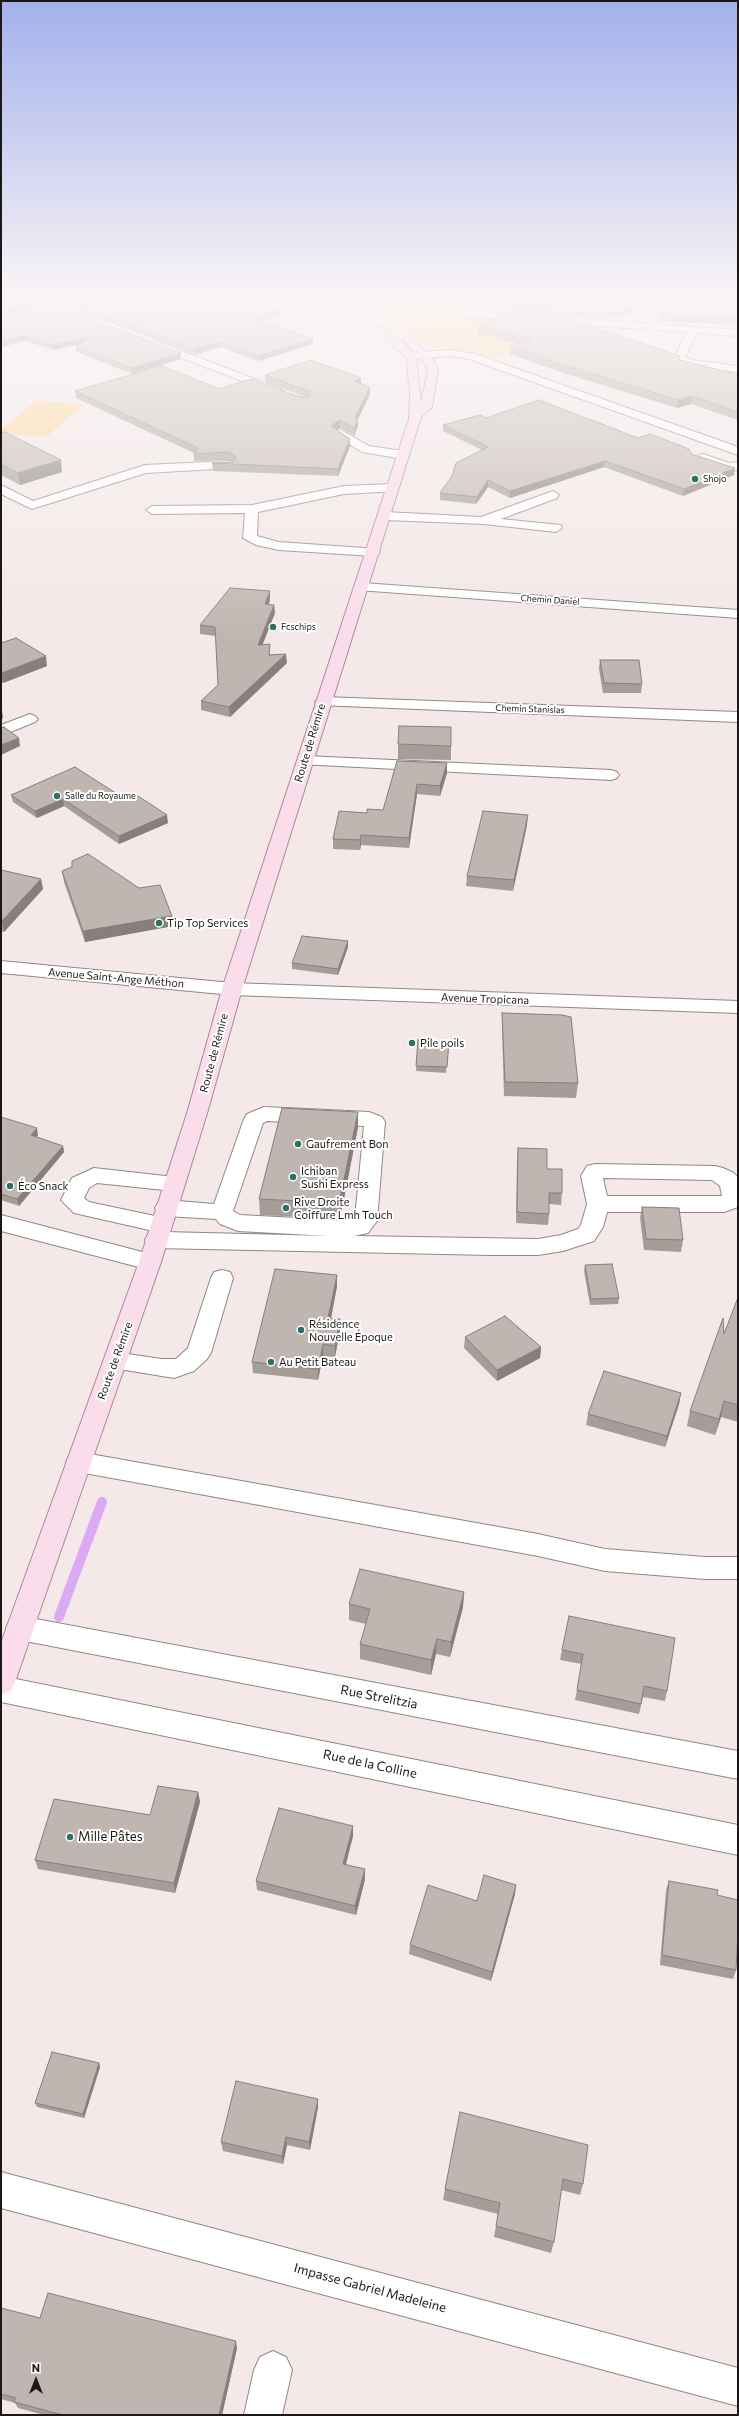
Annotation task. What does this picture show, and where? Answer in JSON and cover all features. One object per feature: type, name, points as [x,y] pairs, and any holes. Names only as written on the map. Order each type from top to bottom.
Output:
[{"type":"main road","name":"Route de Rémire","points":[[1,1682],[115,1361],[158,1234],[198,1110],[232,989],[323,702],[363,587],[392,488],[415,419],[415,413]]},
{"type":"main road","name":"Route de Rémire","points":[[415,419],[421,413]]},
{"type":"street","points":[[630,413],[738,451]]},
{"type":"street","points":[[339,433],[366,449],[404,455]]},
{"type":"street","points":[[695,456],[728,467],[738,466]]},
{"type":"street","points":[[1,489],[32,505],[145,469],[229,465]]},
{"type":"street","points":[[152,510],[197,511],[252,509],[344,490],[392,488]]},
{"type":"street","points":[[482,521],[552,495]]},
{"type":"street","points":[[252,509],[250,538],[261,542],[278,546],[374,552]]},
{"type":"street","points":[[385,516],[482,521],[556,528]]},
{"type":"street","name":"Chemin Daniel","points":[[363,587],[738,614]]},
{"type":"street","name":"Chemin Stanislas","points":[[323,702],[738,717]]},
{"type":"street","points":[[1,731],[30,719]]},
{"type":"street","points":[[305,761],[611,775]]},
{"type":"street","name":"Avenue Saint-Ange Méthon","points":[[1,967],[232,989]]},
{"type":"street","name":"Avenue Tropicana","points":[[232,989],[738,1006]]},
{"type":"street","points":[[264,1114],[369,1119],[375,1122],[366,1221],[360,1228],[351,1229],[238,1222],[228,1219],[222,1212],[254,1119],[264,1114]]},
{"type":"street","points":[[1,1223],[158,1234],[538,1247],[563,1243],[586,1234],[592,1227],[598,1204],[592,1176],[595,1171],[715,1173],[726,1178],[731,1184],[734,1200],[724,1204],[598,1204]]},
{"type":"street","points":[[174,1184],[94,1175],[80,1183],[72,1200],[82,1208],[158,1234],[222,1212]]},
{"type":"street","points":[[115,1361],[174,1369],[200,1354],[222,1278]]},
{"type":"street","points":[[79,1462],[538,1545],[605,1560],[705,1568],[738,1568]]},
{"type":"street","name":"Rue Strelitzia","points":[[20,1628],[738,1765]]},
{"type":"street","name":"Rue de la Colline","points":[[1,1689],[738,1840]]},
{"type":"street","name":"Impasse Gabriel Madeleine","points":[[1,2190],[738,2387]]},
{"type":"street","points":[[263,2415],[273,2370]]},
{"type":"shaded area","points":[[22,413],[74,413],[46,437],[1,433],[1,430]]},
{"type":"building","points":[[122,413],[358,413],[355,418],[358,419],[354,428],[340,420],[331,426],[350,439],[338,469],[212,463],[233,462],[236,457],[229,452],[194,454],[198,448]]},
{"type":"building","points":[[501,413],[572,413],[638,438],[650,434],[689,449],[691,454],[735,468],[684,489],[605,461],[510,491],[488,480],[477,497],[440,493],[452,476],[456,463],[488,447],[443,425],[480,415],[486,418]]},
{"type":"building","points":[[5,432],[61,460],[18,473],[1,464],[1,433]]},
{"type":"building","points":[[230,588],[270,591],[265,604],[274,605],[258,645],[270,644],[269,655],[286,654],[229,707],[201,701],[218,685],[215,627],[200,625]]},
{"type":"building","points":[[16,638],[46,656],[1,673],[1,643]]},
{"type":"building","points":[[600,660],[639,660],[642,684],[604,683]]},
{"type":"building","points":[[399,726],[451,727],[451,746],[398,744]]},
{"type":"building","points":[[4,727],[19,738],[1,745],[1,728]]},
{"type":"building","points":[[397,761],[447,763],[440,786],[417,784],[409,838],[361,835],[360,840],[333,839],[339,811],[367,813],[367,809],[383,810]]},
{"type":"building","points":[[75,767],[125,799],[135,794],[167,815],[119,836],[63,799],[35,811],[11,795]]},
{"type":"building","points":[[483,811],[528,815],[514,880],[467,876]]},
{"type":"building","points":[[88,854],[139,888],[160,885],[172,916],[83,931],[62,871],[72,867],[72,861]]},
{"type":"building","points":[[1,870],[41,879],[2,921],[1,921]]},
{"type":"building","points":[[302,936],[348,941],[338,969],[292,963]]},
{"type":"building","points":[[502,1013],[562,1015],[571,1017],[578,1083],[505,1082]]},
{"type":"building","points":[[418,1040],[449,1042],[447,1067],[416,1066]]},
{"type":"building","points":[[282,1108],[358,1112],[339,1203],[259,1199]]},
{"type":"building","points":[[1,1117],[37,1128],[31,1135],[63,1146],[17,1199],[1,1194]]},
{"type":"building","points":[[518,1148],[547,1149],[547,1169],[562,1169],[562,1193],[549,1193],[549,1214],[517,1212]]},
{"type":"building","points":[[642,1207],[679,1208],[683,1240],[646,1239]]},
{"type":"building","points":[[612,1264],[619,1298],[591,1299],[585,1265]]},
{"type":"building","name":"Résidence Nouvelle Époque","points":[[275,1269],[337,1275],[328,1318],[340,1319],[335,1346],[323,1344],[318,1369],[252,1362]]},
{"type":"building","points":[[737,1300],[738,1405],[724,1401],[719,1419],[690,1411],[723,1318],[724,1334]]},
{"type":"building","points":[[505,1316],[541,1347],[497,1370],[465,1337]]},
{"type":"building","points":[[604,1371],[681,1393],[667,1436],[588,1414]]},
{"type":"building","points":[[360,1569],[464,1592],[451,1642],[437,1639],[431,1660],[360,1644],[370,1609],[349,1604]]},
{"type":"building","points":[[569,1616],[675,1638],[667,1691],[644,1686],[641,1704],[577,1690],[583,1654],[562,1650]]},
{"type":"building","points":[[158,1786],[198,1792],[174,1883],[35,1860],[54,1799],[150,1815]]},
{"type":"building","points":[[279,1808],[353,1826],[343,1864],[365,1869],[355,1906],[256,1881]]},
{"type":"building","points":[[484,1875],[516,1885],[492,1972],[410,1945],[428,1885],[477,1901]]},
{"type":"building","points":[[669,1881],[718,1890],[717,1895],[738,1900],[736,1970],[662,1955]]},
{"type":"building","points":[[52,2052],[99,2063],[83,2114],[35,2103]]},
{"type":"building","points":[[236,2081],[318,2099],[309,2142],[286,2137],[282,2156],[221,2142]]},
{"type":"building","points":[[460,2112],[588,2145],[583,2184],[563,2179],[554,2242],[496,2226],[500,2203],[445,2189]]},
{"type":"building","points":[[48,2293],[236,2341],[219,2415],[63,2415],[14,2402],[16,2398],[1,2394],[1,2308],[40,2318]]},
{"type":"waterway","points":[[59,1617],[102,1502]]},
{"type":"place","name":"Shojo","points":[[695,479]]},
{"type":"place","name":"Fcschips","points":[[273,627]]},
{"type":"place","name":"Salle du Royaume","points":[[57,796]]},
{"type":"place","name":"Tip Top Services","points":[[159,923]]},
{"type":"place","name":"Pile poils","points":[[412,1043]]},
{"type":"place","name":"Gaufrement Bon","points":[[298,1144]]},
{"type":"place","name":"Ichiban Sushi Express","points":[[293,1177]]},
{"type":"place","name":"Éco Snack","points":[[10,1186]]},
{"type":"place","name":"Rive Droite Coiffure Lmh Touch","points":[[286,1208]]},
{"type":"place","name":"Résidence Nouvelle Époque","points":[[301,1330]]},
{"type":"place","name":"Au Petit Bateau","points":[[271,1362]]},
{"type":"place","name":"Mille Pâtes","points":[[70,1837]]}]
